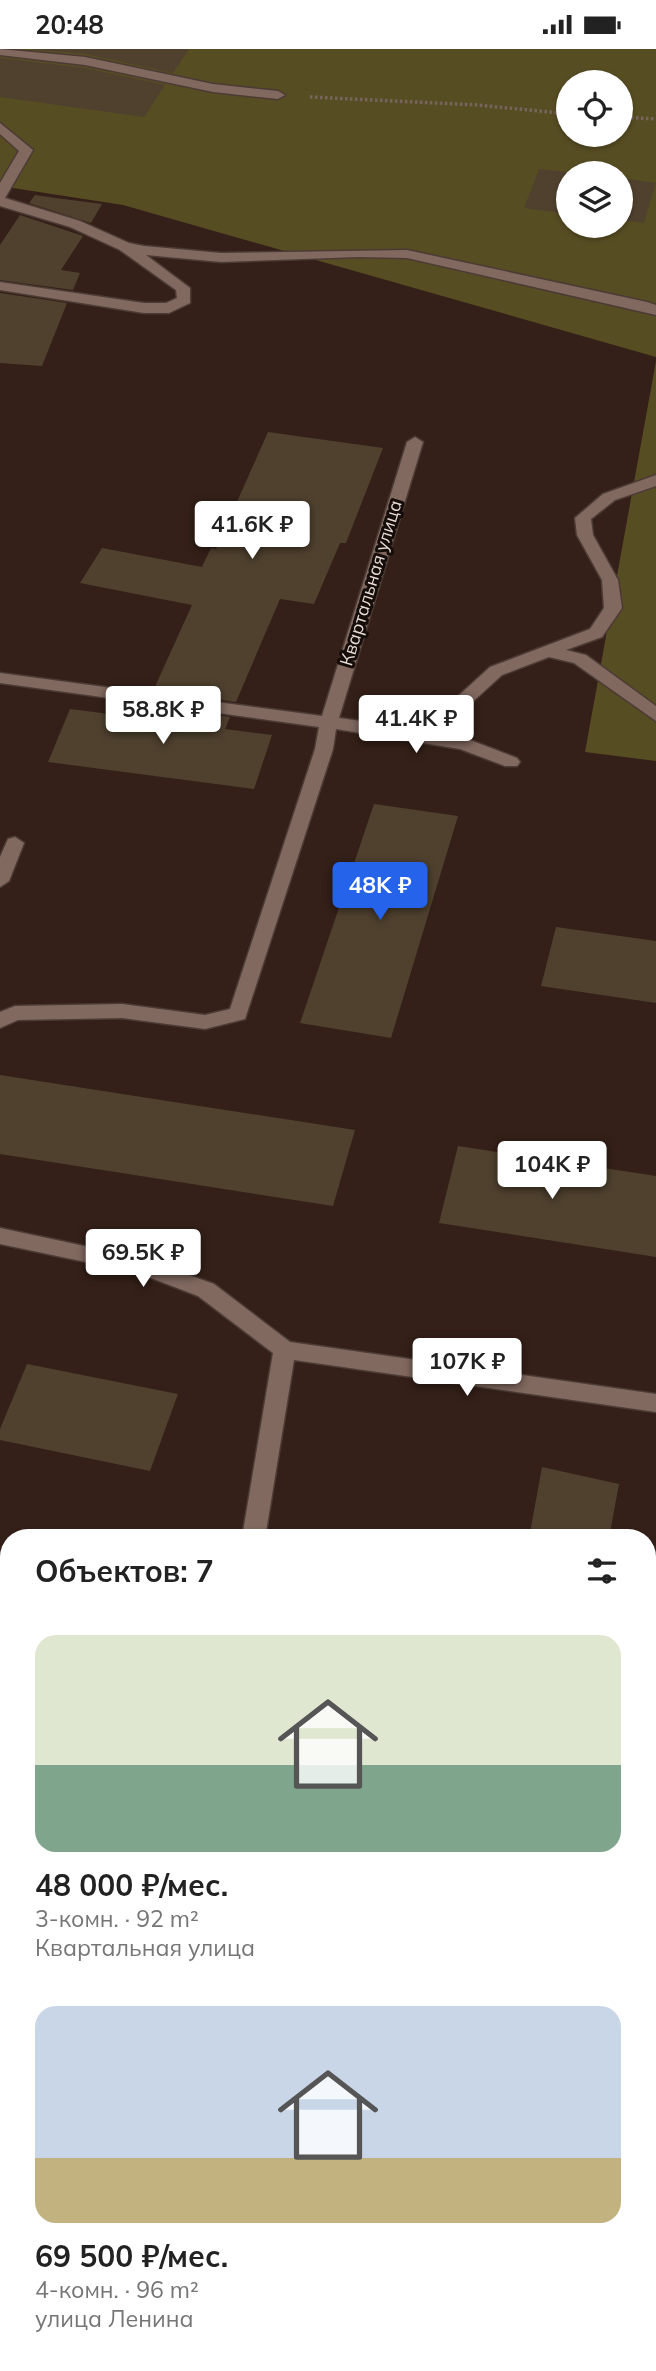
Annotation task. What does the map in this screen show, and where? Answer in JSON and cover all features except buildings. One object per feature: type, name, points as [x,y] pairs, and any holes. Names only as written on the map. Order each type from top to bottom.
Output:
[{"type":"street","points":[[0,51],[85,61],[213,88],[278,95]]},
{"type":"street","points":[[0,127],[26,150],[0,195]]},
{"type":"street","points":[[0,201],[75,224],[125,247],[183,288],[185,300],[169,308],[144,308],[0,286]]},
{"type":"street","points":[[125,247],[171,256],[277,256],[335,252],[407,254],[443,260],[541,285],[592,292],[656,310]]},
{"type":"street","name":"Квартальная улица","points":[[0,1021],[15,1013],[122,1011],[205,1022],[239,1014],[324,749],[328,724],[415,442]]},
{"type":"street","points":[[399,732],[451,712],[496,671],[596,633],[612,608],[610,580],[585,535],[583,518],[609,497],[656,480]]},
{"type":"street","points":[[545,651],[580,659],[656,715]]},
{"type":"street","points":[[0,678],[399,732],[464,744],[511,762]]},
{"type":"street","points":[[0,881],[15,843]]},
{"type":"street","points":[[0,1236],[141,1266],[206,1290],[285,1350],[656,1403]]},
{"type":"street","points":[[255,1529],[285,1350]]},
{"type":"path","points":[[278,95],[478,105],[556,113]]},
{"type":"path","points":[[633,118],[656,120]]},
{"type":"shaded area","points":[[0,49],[656,49],[656,357],[123,205],[0,186]]},
{"type":"shaded area","points":[[656,361],[656,761],[585,752]]}]
